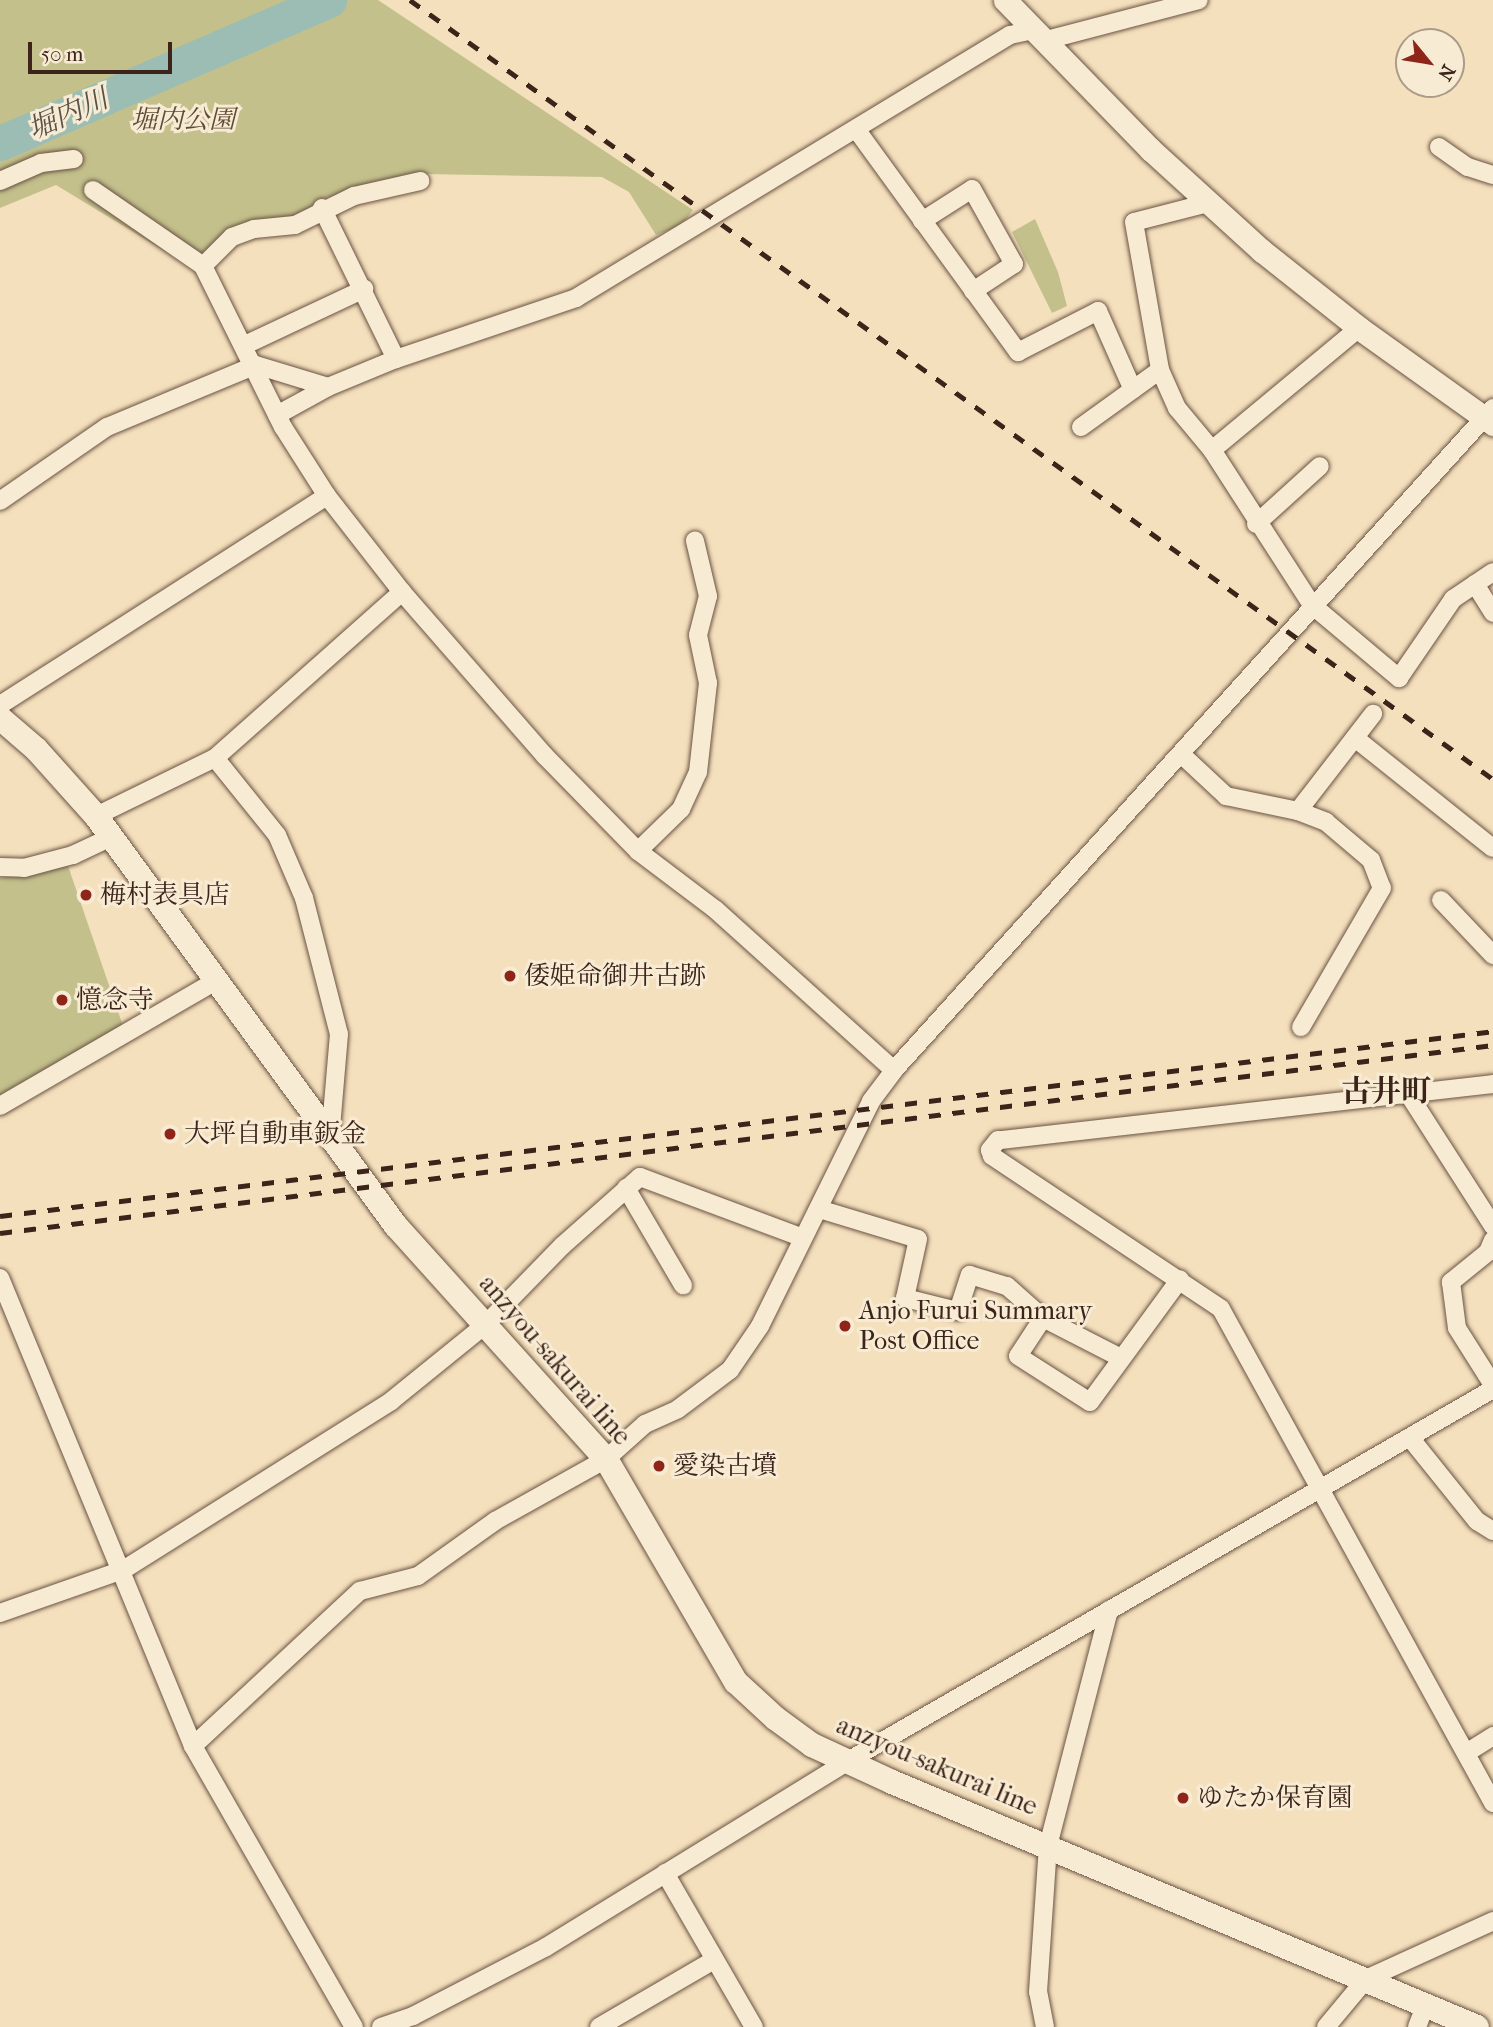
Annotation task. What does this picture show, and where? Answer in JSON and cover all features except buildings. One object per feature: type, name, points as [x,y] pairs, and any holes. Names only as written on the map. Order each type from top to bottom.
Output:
[{"type":"main road","name":"anzyou-sakurai line","points":[[0,718],[36,749],[96,816],[396,1226],[606,1459],[736,1682],[792,1732],[848,1761],[1366,1979],[1421,2016],[1477,2027]]},
{"type":"street","points":[[193,1746],[360,1591],[418,1576],[495,1521],[606,1459],[645,1424],[678,1409],[730,1370],[760,1326],[871,1101],[894,1070],[983,967],[1269,660],[1312,606],[1490,417],[1359,328],[1208,203],[1004,0]]},
{"type":"street","points":[[277,415],[328,387],[396,359],[576,298],[1010,35],[1038,35],[1199,0]]},
{"type":"street","points":[[856,129],[1018,352],[1098,311],[1133,390]]},
{"type":"street","points":[[1439,147],[1468,167],[1493,174]]},
{"type":"street","points":[[0,181],[41,163],[74,159]]},
{"type":"street","points":[[203,266],[232,237],[254,229],[295,225],[322,208],[420,181]]},
{"type":"street","points":[[922,221],[972,189],[1014,264],[973,291]]},
{"type":"street","points":[[93,190],[203,266],[256,365],[277,415],[327,496],[402,592],[545,756],[638,851],[716,910],[894,1070]]},
{"type":"street","points":[[1208,203],[1134,222],[1160,370],[1177,408],[1212,450],[1256,524],[1312,606],[1399,678],[1452,599],[1493,572]]},
{"type":"street","points":[[322,208],[396,359]]},
{"type":"street","points":[[245,345],[364,289]]},
{"type":"street","points":[[1212,450],[1359,328]]},
{"type":"street","points":[[0,501],[107,427],[256,365],[328,387]]},
{"type":"street","points":[[1081,427],[1160,370]]},
{"type":"street","points":[[1256,524],[1320,467]]},
{"type":"street","points":[[0,705],[327,496]]},
{"type":"street","points":[[638,851],[681,809],[698,772],[708,683],[698,635],[708,596],[695,541]]},
{"type":"street","points":[[1475,584],[1493,614]]},
{"type":"street","points":[[96,816],[215,758],[402,592]]},
{"type":"street","points":[[1298,811],[1373,715]]},
{"type":"street","points":[[1355,738],[1493,848]]},
{"type":"street","points":[[1181,754],[1226,796],[1298,811],[1326,822],[1371,860],[1382,888],[1301,1027]]},
{"type":"street","points":[[215,758],[277,835],[304,898],[338,1034],[330,1139]]},
{"type":"street","points":[[0,867],[24,867],[73,855],[111,837]]},
{"type":"street","points":[[1441,900],[1493,956]]},
{"type":"street","points":[[0,1106],[217,980]]},
{"type":"street","points":[[1493,1084],[992,1144],[992,1156],[1180,1279],[1221,1310],[1318,1491],[1493,1803]]},
{"type":"street","points":[[1409,1096],[1486,1199],[1493,1226]]},
{"type":"street","points":[[0,1613],[122,1570],[391,1401],[485,1325],[626,1188],[640,1178],[803,1238]]},
{"type":"street","points":[[626,1188],[682,1284]]},
{"type":"street","points":[[819,1209],[918,1239],[905,1297],[958,1311],[970,1275],[1007,1286],[1043,1318],[1119,1357]]},
{"type":"street","points":[[381,2027],[413,2016],[546,1947],[848,1761],[1411,1438],[1493,1387],[1457,1328],[1451,1282],[1488,1252],[1493,1240]]},
{"type":"street","points":[[0,1278],[122,1570],[163,1682],[193,1746],[354,2027]]},
{"type":"street","points":[[1043,1318],[1018,1356],[1090,1402],[1119,1357],[1180,1279]]},
{"type":"street","points":[[1411,1438],[1477,1521],[1493,1531]]},
{"type":"street","points":[[1045,2027],[1038,1992],[1048,1846],[1109,1610]]},
{"type":"street","points":[[1466,1754],[1493,1736]]},
{"type":"street","points":[[665,1873],[754,2027]]},
{"type":"street","points":[[1326,2027],[1366,1979],[1493,1921]]},
{"type":"street","points":[[599,2027],[714,1960]]},
{"type":"green space","name":"堀内公園","points":[[0,0],[378,0],[693,210],[682,225],[656,235],[629,192],[602,177],[422,174],[317,200],[295,223],[239,228],[191,267],[56,185],[0,208]]},
{"type":"green space","points":[[1035,219],[1058,272],[1067,306],[1052,313],[1012,232]]},
{"type":"green space","points":[[68,866],[123,1026],[0,1098],[0,878]]},
{"type":"waterway","name":"堀内川","points":[[0,143],[329,0]]},
{"type":"railway","points":[[410,0],[1493,779]]},
{"type":"railway","points":[[0,1216],[1493,1031]]},
{"type":"railway","points":[[0,1233],[1493,1045]]},
{"type":"place","name":"梅村表具店","points":[[86,895]]},
{"type":"place","name":"倭姫命御井古跡","points":[[510,976]]},
{"type":"place","name":"憶念寺","points":[[62,1000]]},
{"type":"place","name":"大坪自動車鈑金","points":[[170,1134]]},
{"type":"place","name":"Anjo Furui Summary Post Office","points":[[845,1326]]},
{"type":"place","name":"愛染古墳","points":[[659,1466]]},
{"type":"place","name":"ゆたか保育園","points":[[1183,1798]]},
{"type":"district","name":"古井町","points":[[1386,1092]]}]
